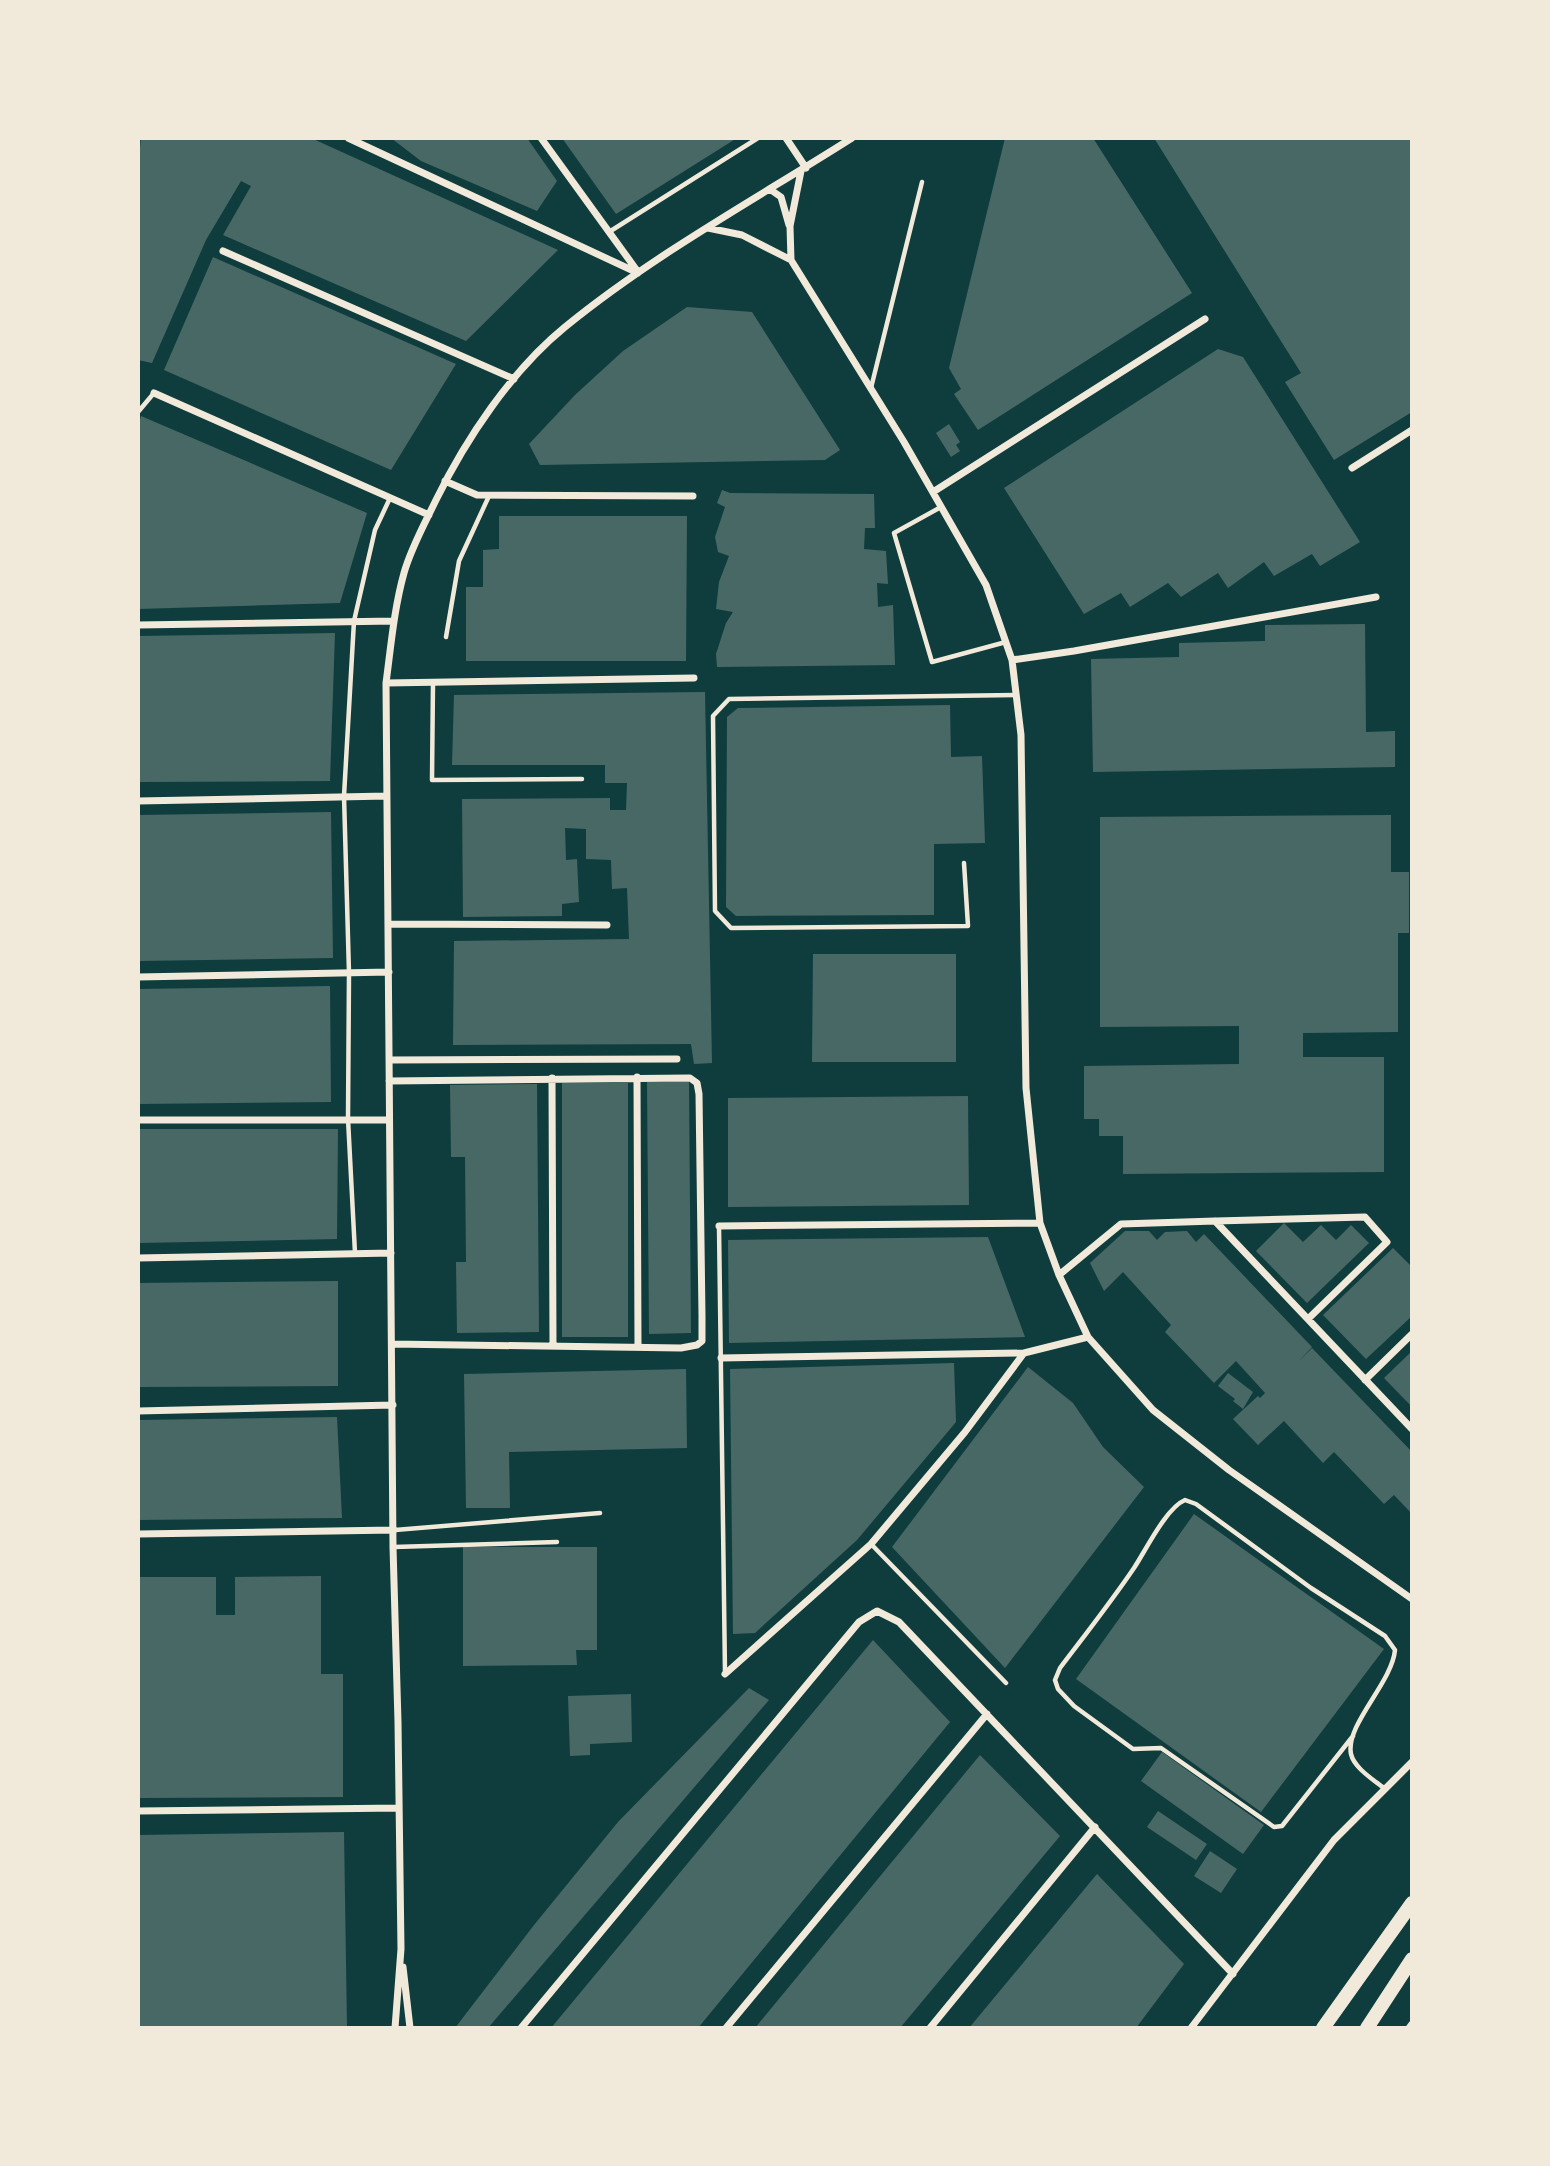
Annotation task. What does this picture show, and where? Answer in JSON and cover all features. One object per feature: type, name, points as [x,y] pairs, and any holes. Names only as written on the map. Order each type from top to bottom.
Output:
[{"type":"main road","points":[[1323,2028],[1412,1903]]},
{"type":"main road","points":[[1367,2028],[1412,1959]]},
{"type":"street","points":[[348,138],[638,273]]},
{"type":"street","points":[[541,138],[638,273]]},
{"type":"street","points":[[786,138],[804,169],[790,226],[791,260],[933,492],[986,585],[1012,660],[1021,735],[1026,1087],[1040,1223],[1059,1275],[1088,1337],[1153,1410],[1230,1470],[1412,1599]]},
{"type":"street","points":[[410,2028],[401,1949],[393,1547],[386,683],[404,570],[445,481],[474,432],[514,379],[563,328],[638,273],[852,138]]},
{"type":"street","points":[[771,190],[781,197],[790,226]]},
{"type":"street","points":[[708,228],[742,235],[791,260]]},
{"type":"street","points":[[223,251],[514,379]]},
{"type":"street","points":[[933,492],[1205,319]]},
{"type":"street","points":[[154,393],[429,515]]},
{"type":"street","points":[[1352,468],[1412,430]]},
{"type":"street","points":[[445,481],[477,495],[693,496]]},
{"type":"street","points":[[1012,660],[1376,597]]},
{"type":"street","points":[[138,625],[394,621]]},
{"type":"street","points":[[386,683],[694,678]]},
{"type":"street","points":[[138,801],[387,796]]},
{"type":"street","points":[[388,924],[607,925]]},
{"type":"street","points":[[138,977],[389,972]]},
{"type":"street","points":[[389,1060],[677,1059]]},
{"type":"street","points":[[389,1081],[637,1077],[690,1078],[697,1083],[702,1316],[702,1341],[697,1345],[681,1348],[392,1344]]},
{"type":"street","points":[[637,1077],[638,1347]]},
{"type":"street","points":[[552,1078],[553,1345]]},
{"type":"street","points":[[138,1120],[389,1120]]},
{"type":"street","points":[[1059,1275],[1121,1224],[1365,1217],[1387,1242],[1308,1319]]},
{"type":"street","points":[[1215,1222],[1411,1428]]},
{"type":"street","points":[[719,1226],[1040,1223]]},
{"type":"street","points":[[138,1258],[391,1253]]},
{"type":"street","points":[[1365,1380],[1412,1334]]},
{"type":"street","points":[[721,1358],[1024,1353],[1088,1337]]},
{"type":"street","points":[[725,1674],[872,1544],[965,1432],[1024,1353]]},
{"type":"street","points":[[138,1411],[393,1405]]},
{"type":"street","points":[[138,1534],[394,1530]]},
{"type":"street","points":[[521,2028],[859,1622],[877,1611],[899,1622],[1233,1973]]},
{"type":"street","points":[[726,2028],[986,1714]]},
{"type":"street","points":[[1191,2028],[1334,1840],[1412,1762]]},
{"type":"street","points":[[138,1811],[398,1808]]},
{"type":"street","points":[[930,2028],[1095,1827]]},
{"type":"street","points":[[395,2028],[401,1949]]},
{"type":"lane","points":[[609,232],[758,138]]},
{"type":"lane","points":[[871,389],[922,182]]},
{"type":"lane","points":[[138,412],[154,393]]},
{"type":"lane","points":[[446,637],[459,561],[489,495]]},
{"type":"lane","points":[[355,1253],[348,1119],[349,973],[344,796],[354,621],[375,530],[390,498]]},
{"type":"lane","points":[[941,507],[894,533],[932,662],[1006,642]]},
{"type":"lane","points":[[433,682],[432,780],[582,779]]},
{"type":"lane","points":[[964,863],[968,926],[732,928],[715,911],[713,716],[729,699],[1016,695]]},
{"type":"lane","points":[[719,1226],[725,1674]]},
{"type":"lane","points":[[1353,1735],[1282,1826],[1274,1827],[1161,1748],[1133,1749],[1104,1730],[1074,1706],[1058,1689],[1055,1680],[1060,1668],[1134,1568],[1164,1522],[1178,1503],[1185,1500],[1196,1504],[1311,1588],[1385,1636],[1395,1650],[1390,1670],[1353,1735],[1351,1754],[1357,1765],[1385,1789]]},
{"type":"lane","points":[[394,1530],[600,1513]]},
{"type":"lane","points":[[393,1547],[557,1542]]},
{"type":"lane","points":[[872,1544],[1006,1683]]},
{"type":"building","points":[[141,138],[311,138],[558,250],[466,341],[223,235],[251,186],[241,181],[206,240],[152,363],[138,360],[138,166]]},
{"type":"building","points":[[391,138],[527,138],[557,181],[537,211],[421,161]]},
{"type":"building","points":[[562,138],[737,138],[616,214]]},
{"type":"building","points":[[1005,138],[1093,138],[1192,293],[978,430],[954,394],[961,389],[949,368]]},
{"type":"building","points":[[1154,138],[1412,138],[1412,412],[1334,460],[1285,382],[1301,373]]},
{"type":"building","points":[[213,257],[456,364],[391,470],[164,370]]},
{"type":"building","points":[[687,307],[752,312],[840,450],[825,460],[540,465],[529,444],[575,395],[623,351]]},
{"type":"building","points":[[1218,349],[1243,357],[1360,542],[1320,566],[1312,554],[1274,576],[1264,562],[1228,588],[1218,573],[1181,597],[1168,583],[1130,607],[1121,593],[1084,614],[1004,488]]},
{"type":"building","points":[[141,416],[367,513],[340,603],[138,609],[138,427]]},
{"type":"building","points":[[949,424],[960,442],[956,445],[960,451],[951,457],[936,433]]},
{"type":"building","points":[[722,490],[730,493],[874,494],[875,528],[865,528],[864,549],[886,551],[888,584],[877,583],[878,607],[893,605],[895,665],[717,667],[716,654],[726,623],[733,612],[716,609],[719,582],[729,556],[718,552],[715,537],[725,507],[717,503]]},
{"type":"building","points":[[499,516],[687,516],[686,661],[466,661],[466,587],[483,587],[483,550],[499,549]]},
{"type":"building","points":[[1365,624],[1366,732],[1395,731],[1395,767],[1093,772],[1091,659],[1179,657],[1179,643],[1265,641],[1265,625]]},
{"type":"building","points":[[335,633],[330,781],[138,782],[138,636]]},
{"type":"building","points":[[705,692],[712,1063],[694,1064],[691,1044],[453,1045],[454,941],[629,939],[627,888],[612,889],[611,860],[586,859],[586,829],[565,828],[566,860],[577,859],[579,902],[562,904],[562,916],[463,917],[462,799],[610,798],[610,810],[626,810],[627,783],[605,783],[605,765],[452,765],[454,695]]},
{"type":"building","points":[[950,705],[951,757],[982,756],[985,843],[934,844],[934,915],[736,916],[726,907],[727,717],[738,708]]},
{"type":"building","points":[[331,812],[333,958],[138,961],[138,815]]},
{"type":"building","points":[[1391,815],[1391,872],[1409,872],[1409,933],[1398,933],[1398,1032],[1303,1033],[1303,1057],[1384,1057],[1384,1172],[1123,1174],[1123,1136],[1099,1136],[1099,1119],[1084,1119],[1084,1066],[1239,1064],[1239,1026],[1100,1027],[1100,817]]},
{"type":"building","points":[[813,954],[956,954],[956,1062],[812,1062]]},
{"type":"building","points":[[330,986],[331,1102],[138,1104],[138,989]]},
{"type":"building","points":[[647,1082],[689,1082],[691,1333],[649,1334]]},
{"type":"building","points":[[562,1083],[628,1083],[628,1337],[562,1337]]},
{"type":"building","points":[[537,1084],[539,1332],[457,1333],[456,1262],[466,1262],[465,1157],[451,1157],[450,1085]]},
{"type":"building","points":[[968,1096],[969,1205],[728,1207],[728,1098]]},
{"type":"building","points":[[138,1129],[338,1129],[337,1239],[138,1243]]},
{"type":"building","points":[[1284,1223],[1303,1242],[1321,1225],[1336,1240],[1351,1225],[1369,1243],[1307,1303],[1256,1251]]},
{"type":"building","points":[[1125,1231],[1149,1231],[1157,1240],[1165,1232],[1187,1231],[1196,1242],[1204,1234],[1312,1347],[1299,1361],[1312,1348],[1412,1452],[1412,1514],[1394,1495],[1384,1504],[1334,1452],[1323,1463],[1284,1421],[1258,1445],[1233,1419],[1265,1393],[1236,1361],[1214,1383],[1165,1332],[1171,1325],[1123,1272],[1104,1291],[1090,1263]]},
{"type":"building","points":[[988,1237],[1025,1337],[729,1343],[728,1240]]},
{"type":"building","points":[[1393,1248],[1412,1267],[1412,1316],[1366,1359],[1323,1315]]},
{"type":"building","points":[[338,1281],[338,1386],[138,1387],[138,1283]]},
{"type":"building","points":[[1412,1351],[1412,1407],[1384,1378]]},
{"type":"building","points":[[954,1363],[956,1422],[857,1540],[755,1633],[733,1634],[730,1369]]},
{"type":"building","points":[[1028,1367],[1073,1403],[1103,1447],[1144,1487],[1005,1668],[892,1547]]},
{"type":"building","points":[[686,1369],[687,1448],[509,1452],[510,1508],[466,1508],[464,1374]]},
{"type":"building","points":[[1228,1373],[1253,1392],[1243,1409],[1218,1386]]},
{"type":"building","points":[[337,1417],[342,1518],[138,1520],[138,1420]]},
{"type":"building","points":[[1194,1514],[1384,1649],[1261,1812],[1076,1679]]},
{"type":"building","points":[[463,1547],[597,1547],[597,1650],[576,1650],[577,1665],[463,1666]]},
{"type":"building","points":[[321,1576],[321,1674],[343,1674],[343,1797],[138,1798],[138,1577],[216,1577],[216,1615],[235,1615],[235,1577]]},
{"type":"building","points":[[873,1640],[950,1722],[698,2028],[551,2028]]},
{"type":"building","points":[[749,1688],[769,1700],[488,2028],[455,2028],[618,1822]]},
{"type":"building","points":[[631,1694],[632,1742],[590,1744],[590,1755],[570,1756],[568,1696]]},
{"type":"building","points":[[1162,1752],[1264,1825],[1243,1854],[1141,1781]]},
{"type":"building","points":[[980,1755],[1060,1836],[900,2028],[755,2028]]},
{"type":"building","points":[[1158,1811],[1207,1844],[1196,1860],[1147,1827]]},
{"type":"building","points":[[344,1832],[347,2028],[138,2028],[138,1835]]},
{"type":"building","points":[[1210,1851],[1237,1869],[1221,1893],[1194,1876]]},
{"type":"building","points":[[1097,1874],[1184,1964],[1136,2028],[969,2028]]}]
